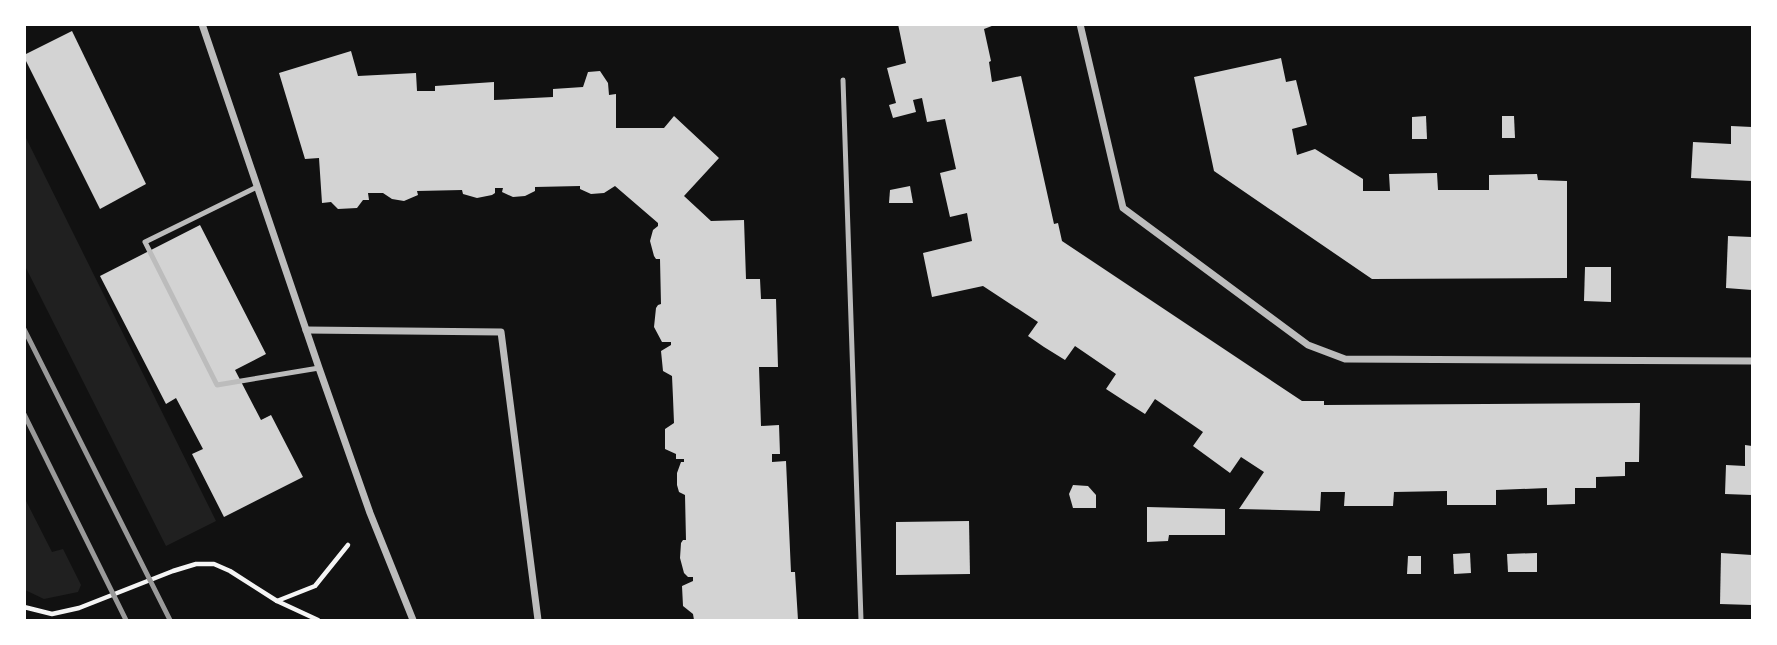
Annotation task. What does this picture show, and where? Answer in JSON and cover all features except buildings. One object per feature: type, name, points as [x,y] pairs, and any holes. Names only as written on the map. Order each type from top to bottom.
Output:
[{"type":"street","points":[[202,24],[370,513],[413,621]]},
{"type":"street","points":[[1080,25],[1123,208],[1308,345],[1345,359],[1752,361]]},
{"type":"street","points":[[306,330],[501,332],[538,621]]},
{"type":"lane","points":[[843,80],[861,621]]},
{"type":"lane","points":[[257,187],[145,242],[217,385],[319,368]]},
{"type":"path","points":[[277,601],[315,586],[342,554],[370,513]]},
{"type":"path","points":[[24,607],[52,614],[79,608],[173,570],[197,564],[214,564],[277,601],[318,621]]},
{"type":"shaded area","points":[[24,134],[216,521],[166,546],[25,266]]},
{"type":"shaded area","points":[[24,497],[52,552],[63,549],[81,585],[78,592],[44,599],[25,590]]},
{"type":"railway","points":[[24,329],[170,620]]},
{"type":"railway","points":[[24,414],[126,620]]}]
